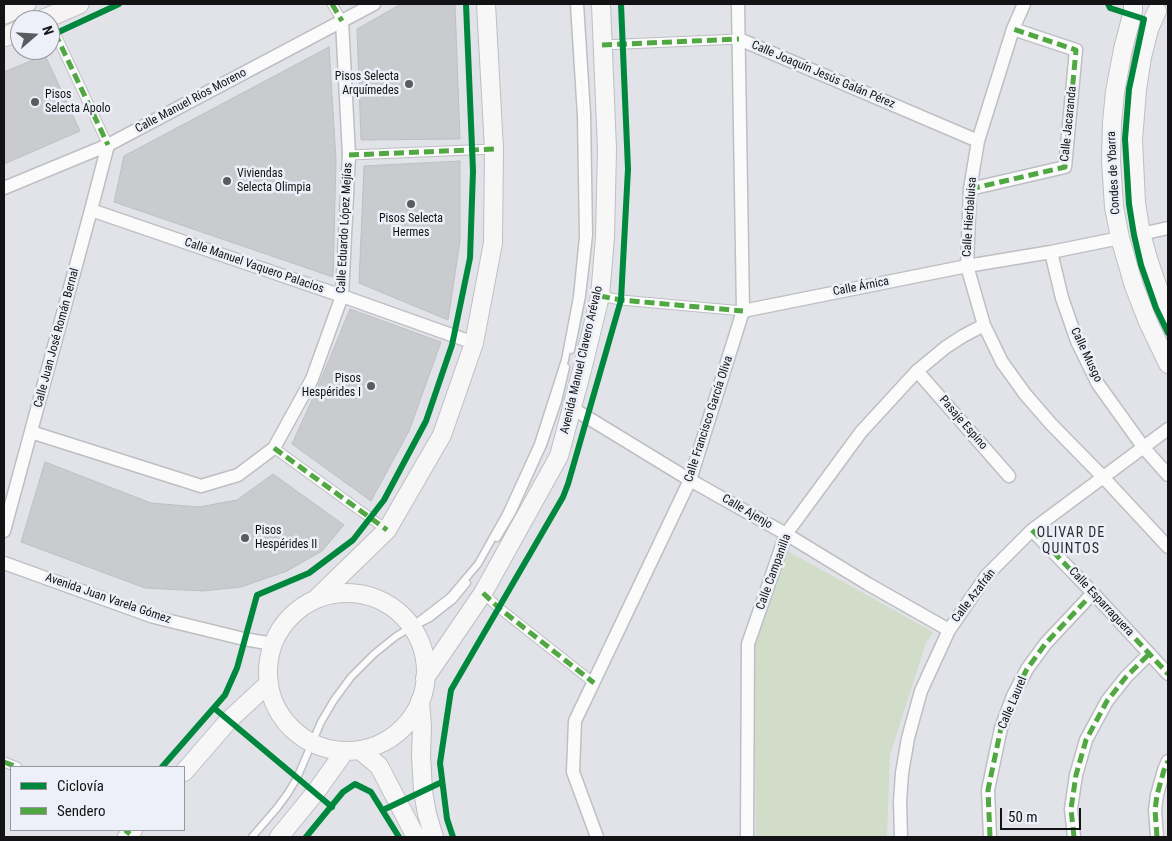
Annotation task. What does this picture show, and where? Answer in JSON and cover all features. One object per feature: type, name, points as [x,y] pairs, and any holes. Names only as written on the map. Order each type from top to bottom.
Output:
[{"type":"main road","points":[[4,14],[26,4]]},
{"type":"main road","points":[[60,18],[79,4]]},
{"type":"main road","points":[[317,598],[337,593],[351,593],[379,600],[397,611],[412,627],[420,642],[425,660],[425,678],[420,701],[410,718],[396,733],[379,744],[352,750],[328,748],[312,743],[291,728],[276,707],[269,683],[268,664],[273,644],[283,625],[298,609],[317,598],[387,530],[442,435],[474,343],[493,243],[494,149],[486,4]]},
{"type":"main road","name":"Avenida Manuel Clavero Arévalo","points":[[425,678],[483,593],[559,456],[572,408],[600,296],[605,237],[607,149],[601,4]]},
{"type":"main road","name":"Condes de Ybarra","points":[[1133,4],[1122,49],[1112,122],[1111,161],[1114,206],[1120,238],[1134,286],[1148,322],[1168,364]]},
{"type":"main road","points":[[1139,4],[1149,10],[1162,8]]},
{"type":"main road","name":"Condes de Ybarra","points":[[1162,8],[1149,29],[1142,57],[1133,140],[1136,203],[1141,234],[1168,314]]},
{"type":"main road","points":[[185,771],[229,720],[269,683]]},
{"type":"main road","points":[[420,701],[423,791],[434,837]]},
{"type":"main road","points":[[279,837],[352,750]]},
{"type":"main road","points":[[352,750],[379,766],[416,837]]},
{"type":"street","name":"Calle Eduardo López Mejías","points":[[31,432],[201,486],[238,475],[274,448],[312,379],[342,296],[350,155],[342,22],[332,4]]},
{"type":"street","name":"Calle Manuel Ríos Moreno","points":[[4,188],[108,145],[374,4]]},
{"type":"street","name":"Calle Francisco García Oliva","points":[[597,837],[573,772],[575,721],[690,480],[743,311],[738,4]]},
{"type":"street","name":"Calle Hierbaluisa","points":[[1024,4],[1013,30],[978,141],[970,189],[967,266],[984,325],[1002,362],[1025,394],[1051,424],[1168,547]]},
{"type":"street","name":"Calle Jacaranda","points":[[970,189],[1065,167],[1076,50],[1013,30]]},
{"type":"street","name":"Calle Joaquín Jesús Galán Pérez","points":[[602,45],[740,40],[978,141]]},
{"type":"street","points":[[60,48],[108,145]]},
{"type":"street","name":"Calle Juan José Román Bernal","points":[[4,531],[108,145]]},
{"type":"street","points":[[350,155],[494,149]]},
{"type":"street","name":"Calle Manuel Vaquero Palacios","points":[[92,210],[474,343]]},
{"type":"street","points":[[1141,234],[1168,228]]},
{"type":"street","name":"Calle Árnica","points":[[600,296],[621,300],[743,311],[967,266],[1120,238]]},
{"type":"street","name":"Calle Musgo","points":[[1051,252],[1062,298],[1077,341],[1098,384],[1144,448],[1168,475]]},
{"type":"street","name":"Calle Campanilla","points":[[747,837],[748,644],[786,534],[861,432],[917,371],[946,347],[984,325]]},
{"type":"street","name":"Pasaje Espino","points":[[917,371],[1010,476]]},
{"type":"street","name":"Calle Ajenjo","points":[[572,408],[690,480],[949,630]]},
{"type":"street","name":"Calle Azafrán","points":[[901,837],[900,802],[908,738],[921,691],[949,630],[987,575],[1032,530],[1168,429]]},
{"type":"street","points":[[274,448],[387,530]]},
{"type":"street","name":"Calle Esparraguera","points":[[1032,530],[1168,674]]},
{"type":"street","name":"Avenida Juan Varela Gómez","points":[[4,563],[154,618],[273,644]]},
{"type":"street","points":[[483,593],[594,684]]},
{"type":"street","name":"Calle Laurel","points":[[990,837],[988,790],[1001,728],[1013,696],[1028,668],[1046,642],[1093,593]]},
{"type":"street","points":[[1074,837],[1071,809],[1076,775],[1086,740],[1107,701],[1126,677],[1149,654]]},
{"type":"street","points":[[1158,837],[1155,810],[1164,770],[1168,761]]},
{"type":"lane","points":[[412,627],[450,597],[478,564],[506,514],[538,444],[564,360],[577,297],[583,236],[581,116],[574,4]]},
{"type":"lane","points":[[252,837],[288,793],[297,778],[321,722],[351,676],[374,654],[396,637],[430,618],[454,600],[480,568],[512,513],[543,445],[558,401],[576,328],[582,296],[589,235],[587,114],[580,4]]},
{"type":"green space","points":[[786,550],[933,632],[926,643],[890,755],[887,837],[756,837],[754,646]]},
{"type":"building","name":"Pisos Selecta Arquímedes","points":[[401,4],[455,4],[460,139],[361,140],[357,29]]},
{"type":"building","name":"Viviendas Selecta Olimpia","points":[[329,47],[336,160],[333,277],[114,202],[124,156]]},
{"type":"building","name":"Pisos Selecta Apolo","points":[[33,60],[47,60],[80,131],[4,164],[4,72]]},
{"type":"building","name":"Pisos Selecta Hermes","points":[[460,161],[460,241],[448,320],[359,283],[364,166]]},
{"type":"building","name":"Pisos Hespérides I","points":[[350,309],[441,342],[409,431],[371,501],[292,444]]},
{"type":"building","points":[[45,462],[151,503],[199,507],[237,500],[273,474],[344,525],[322,551],[287,571],[241,587],[203,591],[145,588],[21,542]]},
{"type":"marked path","points":[[332,4],[342,21]]},
{"type":"marked path","points":[[970,189],[1065,167],[1076,50],[1013,29]]},
{"type":"marked path","points":[[602,45],[739,39]]},
{"type":"marked path","points":[[60,44],[108,145]]},
{"type":"marked path","points":[[349,155],[494,149]]},
{"type":"marked path","points":[[600,296],[621,300],[743,311]]},
{"type":"marked path","points":[[274,448],[387,530]]},
{"type":"marked path","points":[[1032,530],[1168,674]]},
{"type":"marked path","points":[[483,593],[499,608],[594,683]]},
{"type":"marked path","points":[[990,837],[988,790],[1001,728],[1013,696],[1027,669],[1046,643],[1093,593]]},
{"type":"marked path","points":[[1074,837],[1071,809],[1076,775],[1086,740],[1107,701],[1126,677],[1149,654]]},
{"type":"marked path","points":[[1157,837],[1155,810],[1157,795],[1168,761]]},
{"type":"marked path","points":[[4,762],[14,766]]},
{"type":"marked path","points":[[126,831],[130,834]]},
{"type":"cycle path","points":[[60,31],[119,4]]},
{"type":"cycle path","points":[[163,766],[225,695],[237,668],[257,595],[309,573],[353,540],[384,500],[426,421],[452,345],[470,258],[473,171],[466,4]]},
{"type":"cycle path","points":[[453,837],[447,819],[440,763],[451,690],[563,497],[621,300],[628,169],[621,4]]},
{"type":"cycle path","points":[[1108,4],[1110,8],[1144,19],[1129,89],[1125,139],[1129,204],[1141,265],[1156,308],[1168,333]]},
{"type":"cycle path","points":[[214,708],[332,807]]},
{"type":"cycle path","points":[[383,810],[442,782]]},
{"type":"cycle path","points":[[306,837],[343,792],[355,784],[371,792],[399,837]]},
{"type":"place","name":"Pisos Selecta Arquímedes","points":[[409,84]]},
{"type":"place","name":"Pisos Selecta Apolo","points":[[35,102]]},
{"type":"place","name":"Viviendas Selecta Olimpia","points":[[227,181]]},
{"type":"place","name":"Pisos Selecta Hermes","points":[[411,204]]},
{"type":"place","name":"Pisos Hespérides I","points":[[371,386]]},
{"type":"place","name":"Pisos Hespérides II","points":[[245,538]]},
{"type":"district","name":"OLIVAR DE QUINTOS","points":[[1071,542]]}]
